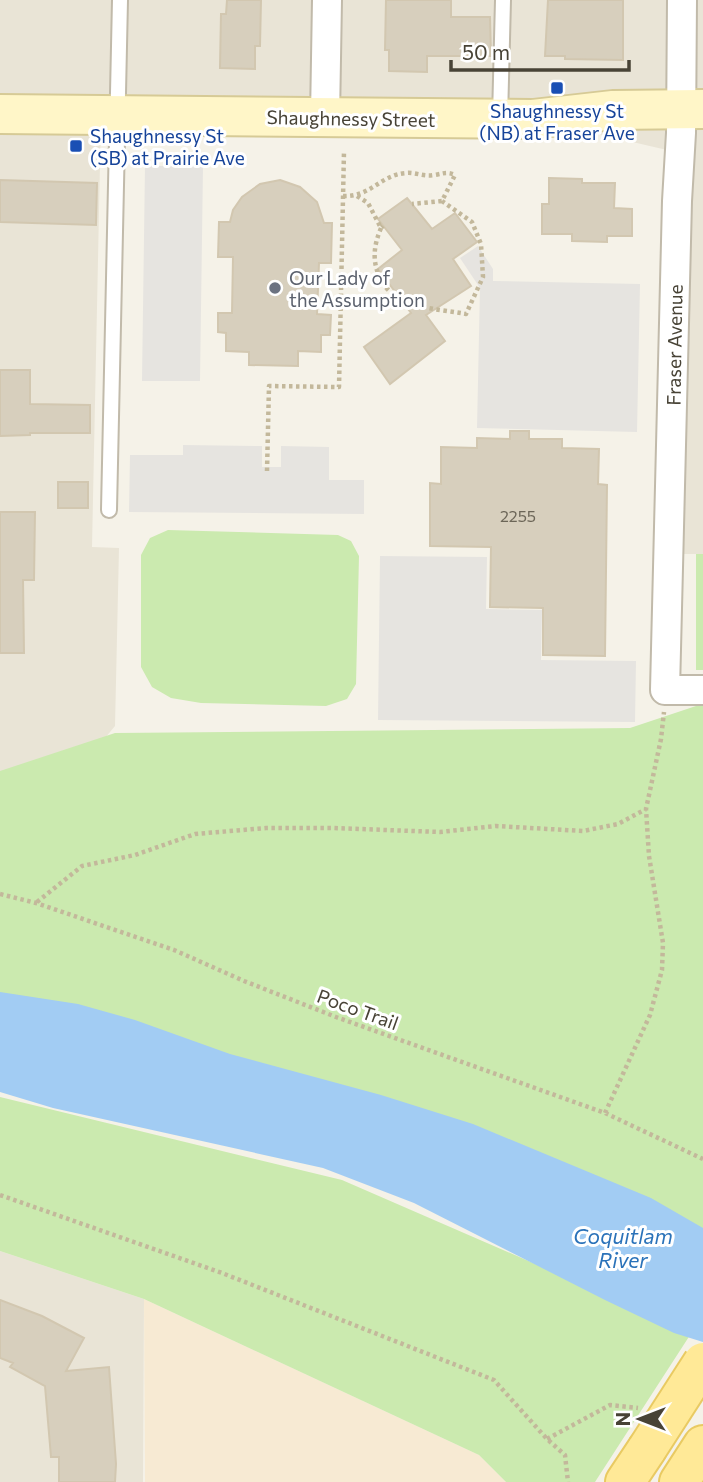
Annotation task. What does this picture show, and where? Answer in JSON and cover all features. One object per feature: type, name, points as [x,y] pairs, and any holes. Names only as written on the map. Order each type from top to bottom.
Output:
[{"type":"main road","name":"Shaughnessy Street","points":[[0,114],[517,119],[613,110],[692,121]]},
{"type":"main road","points":[[625,1482],[703,1362]]},
{"type":"street","points":[[325,117],[327,0]]},
{"type":"street","name":"Fraser Avenue","points":[[665,690],[677,201],[692,121],[682,0]]},
{"type":"street","points":[[665,690],[703,690]]},
{"type":"lane","points":[[109,510],[120,0]]},
{"type":"lane","points":[[503,0],[517,119]]},
{"type":"path","points":[[267,471],[269,386],[339,387],[344,151]]},
{"type":"path","points":[[343,195],[357,196],[397,175],[407,173],[431,176],[449,172],[456,175],[442,201]]},
{"type":"path","points":[[357,196],[368,203],[382,227],[374,246],[375,266],[383,285],[394,296],[409,303],[466,314],[483,277],[481,244],[472,222],[442,201],[412,204]]},
{"type":"path","points":[[605,1113],[650,1015],[662,970],[663,943],[649,856],[646,809],[662,739],[665,690]]},
{"type":"path","points":[[36,903],[82,866],[135,855],[195,834],[266,828],[440,832],[496,826],[583,831],[618,824],[646,809]]},
{"type":"path","name":"Poco Trail","points":[[0,894],[36,903],[151,942],[336,1017],[605,1113],[703,1159]]},
{"type":"path","points":[[0,1195],[222,1273],[494,1380],[565,1455],[568,1482]]},
{"type":"path","points":[[547,1439],[610,1405],[641,1408]]},
{"type":"shaded area","points":[[0,0],[703,0],[703,554],[671,554],[680,153],[533,119],[101,116],[92,547],[119,548],[115,726],[105,738],[0,778]]},
{"type":"shaded area","points":[[145,166],[203,166],[200,381],[142,381]]},
{"type":"shaded area","points":[[478,246],[493,269],[493,281],[640,284],[637,432],[477,428],[480,288],[460,258]]},
{"type":"shaded area","points":[[183,445],[262,446],[262,467],[281,467],[281,446],[329,447],[329,480],[364,480],[364,514],[129,512],[130,455],[183,455]]},
{"type":"shaded area","points":[[380,556],[487,557],[486,609],[542,610],[541,660],[636,661],[635,722],[378,720]]},
{"type":"shaded area","points":[[0,1251],[144,1299],[143,1482],[0,1482]]},
{"type":"shaded area","points":[[144,1299],[479,1455],[506,1482],[145,1482]]},
{"type":"green space","points":[[168,530],[338,535],[351,541],[359,556],[356,684],[347,699],[326,706],[201,703],[171,698],[152,687],[141,667],[141,555],[150,538]]},
{"type":"green space","points":[[696,554],[703,554],[703,670],[696,670]]},
{"type":"green space","points":[[703,706],[703,1245],[0,1009],[0,771],[115,733],[630,728]]},
{"type":"green space","points":[[0,1097],[342,1180],[692,1332],[595,1482],[506,1482],[479,1455],[144,1299],[0,1251]]},
{"type":"water","name":"Coquitlam River","points":[[0,992],[78,1004],[135,1020],[230,1054],[381,1095],[473,1124],[651,1198],[703,1228],[703,1342],[674,1333],[605,1300],[414,1203],[323,1168],[53,1108],[0,1092]]},
{"type":"building","points":[[227,0],[261,0],[260,46],[255,46],[255,69],[220,68],[221,14],[226,14]]},
{"type":"building","points":[[386,0],[451,0],[451,17],[490,17],[491,56],[427,56],[427,72],[389,71],[389,50],[385,50]]},
{"type":"building","points":[[548,0],[623,0],[623,60],[545,56]]},
{"type":"building","points":[[549,178],[582,179],[582,183],[615,183],[614,208],[632,209],[632,236],[607,236],[607,242],[572,241],[572,234],[542,234],[542,204],[549,204]]},
{"type":"building","points":[[0,180],[97,183],[96,225],[0,222]]},
{"type":"building","name":"Our Lady of the Assumption","points":[[280,180],[300,187],[317,202],[324,223],[332,223],[331,263],[319,263],[317,314],[331,315],[330,335],[321,335],[321,352],[298,351],[298,366],[249,365],[249,352],[226,351],[226,333],[218,332],[218,313],[232,313],[233,257],[218,257],[219,222],[230,222],[233,210],[242,197],[260,184]]},
{"type":"building","points":[[407,198],[432,229],[455,213],[477,242],[453,259],[471,286],[426,315],[445,341],[390,384],[364,347],[411,313],[378,269],[402,250],[378,219]]},
{"type":"building","points":[[0,370],[30,370],[30,404],[90,405],[90,433],[0,436]]},
{"type":"building","points":[[510,431],[529,431],[529,439],[562,439],[562,448],[599,449],[598,484],[607,485],[605,656],[543,655],[543,608],[490,607],[491,547],[430,546],[430,483],[441,484],[441,447],[477,448],[477,438],[510,439]]},
{"type":"building","points":[[58,482],[88,482],[88,508],[58,508]]},
{"type":"building","points":[[0,512],[35,512],[34,580],[23,580],[24,653],[0,653]]},
{"type":"building","points":[[0,1300],[42,1316],[84,1338],[66,1371],[109,1367],[115,1482],[59,1482],[59,1457],[51,1457],[45,1386],[10,1367],[13,1363],[0,1358]]},
{"type":"place","name":"Shaughnessy St (NB) at Fraser Ave","points":[[557,88]]},
{"type":"place","name":"Shaughnessy St (SB) at Prairie Ave","points":[[76,146]]},
{"type":"place","name":"Our Lady of the Assumption","points":[[275,288]]}]
